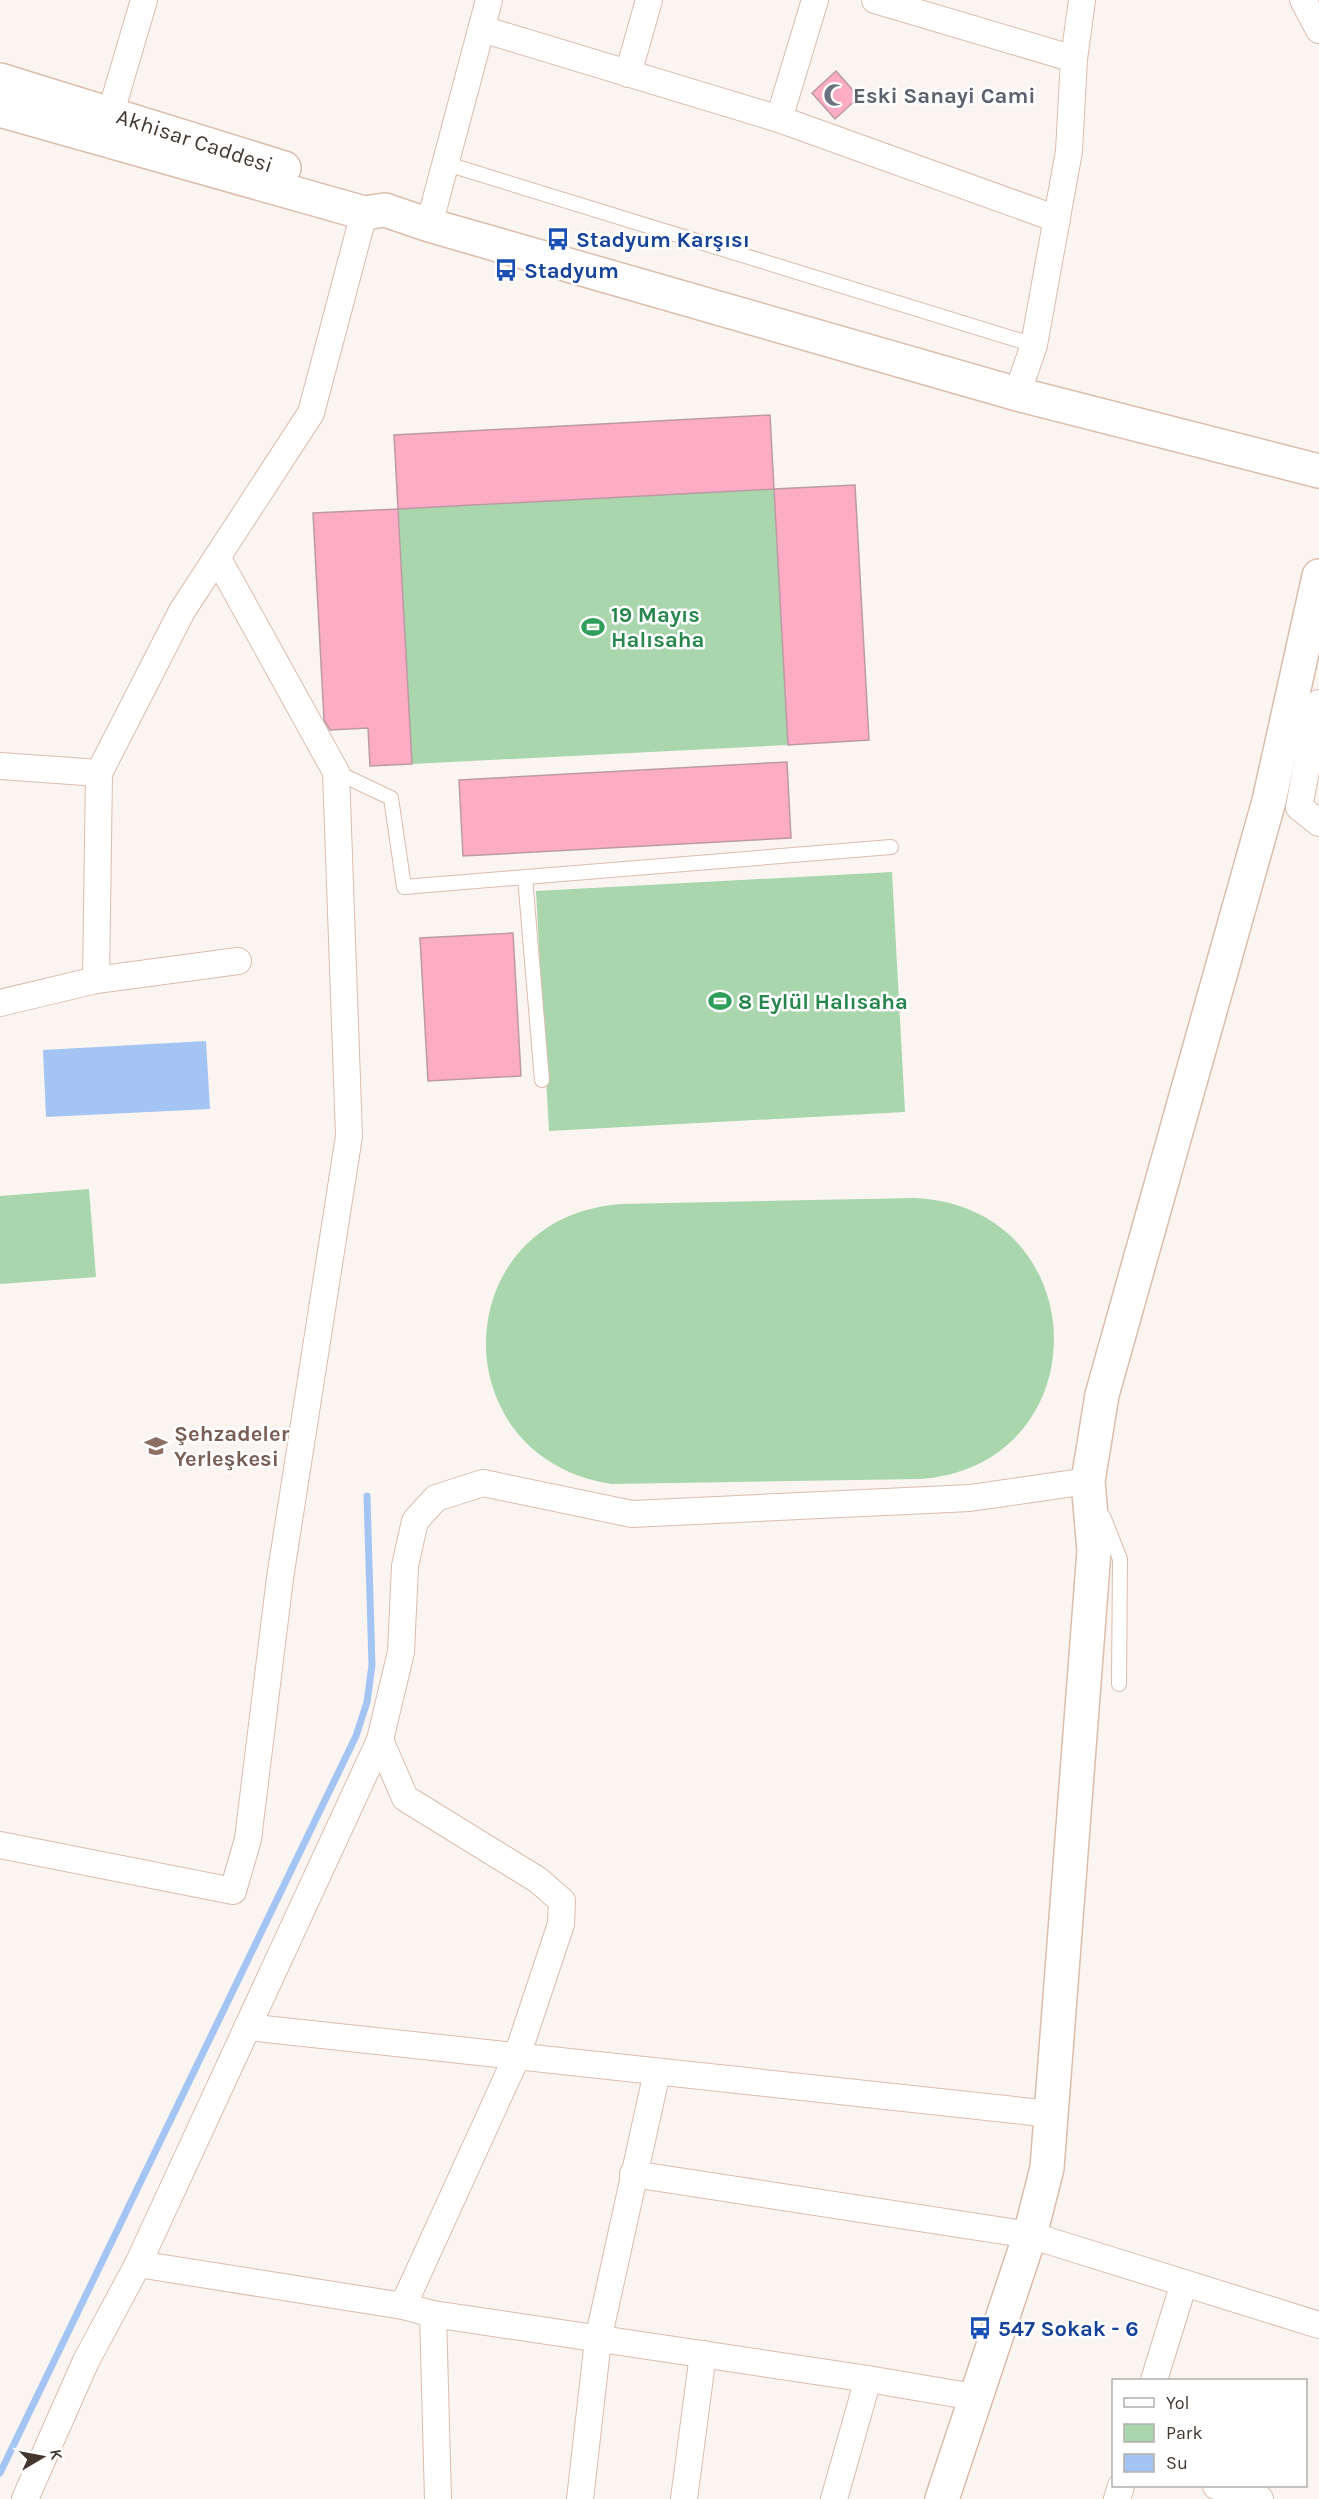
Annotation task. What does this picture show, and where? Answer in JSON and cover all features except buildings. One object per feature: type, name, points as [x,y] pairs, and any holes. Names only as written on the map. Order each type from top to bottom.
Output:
[{"type":"street","points":[[0,110],[106,126],[144,0]]},
{"type":"street","points":[[429,225],[489,0]]},
{"type":"street","points":[[628,74],[649,0]]},
{"type":"street","points":[[779,120],[815,0]]},
{"type":"street","points":[[875,0],[1074,59]]},
{"type":"street","points":[[1017,394],[1034,345],[1069,151],[1074,59],[1082,0]]},
{"type":"street","points":[[1303,0],[1319,30]]},
{"type":"street","points":[[482,28],[779,120],[1057,219]]},
{"type":"street","name":"Akhisar Caddesi","points":[[0,80],[106,126],[367,195],[374,211],[1017,394],[1319,471]]},
{"type":"street","points":[[96,980],[99,773],[182,610],[311,412],[374,211]]},
{"type":"street","points":[[0,1845],[233,1891],[248,1839],[280,1578],[349,1136],[336,772],[217,556]]},
{"type":"street","points":[[1319,576],[1311,696],[1299,807],[1319,823]]},
{"type":"street","points":[[942,2499],[974,2397],[1030,2235],[1047,2168],[1094,1551],[1088,1481],[1102,1395],[1269,801],[1311,696]]},
{"type":"street","points":[[0,766],[99,773]]},
{"type":"street","points":[[0,1003],[96,980],[238,961]]},
{"type":"street","points":[[24,2499],[86,2361],[138,2264],[380,1740],[401,1652],[405,1566],[415,1521],[436,1498],[483,1483],[632,1514],[970,1498],[1088,1481]]},
{"type":"street","points":[[380,1740],[405,1798],[538,1880],[562,1901],[561,1924],[518,2056],[403,2306]]},
{"type":"street","points":[[247,2027],[1052,2114]]},
{"type":"street","points":[[580,2499],[598,2340],[657,2072]]},
{"type":"street","points":[[633,2174],[1030,2235],[1319,2325]]},
{"type":"street","points":[[138,2264],[403,2306],[433,2314],[974,2397]]},
{"type":"street","points":[[1154,2379],[1184,2283]]},
{"type":"street","points":[[433,2314],[438,2499]]},
{"type":"street","points":[[684,2499],[703,2354]]},
{"type":"street","points":[[834,2499],[868,2379]]},
{"type":"street","points":[[1219,2487],[1260,2499]]},
{"type":"lane","points":[[447,164],[1034,345]]},
{"type":"lane","points":[[336,772],[391,798],[404,887],[891,846]]},
{"type":"lane","points":[[525,877],[542,1080]]},
{"type":"lane","points":[[1088,1481],[1120,1558],[1119,1684]]},
{"type":"green space","name":"19 Mayıs Halısaha","points":[[774,489],[788,745],[412,764],[398,509]]},
{"type":"green space","name":"8 Eylül Halısaha","points":[[892,872],[905,1112],[549,1131],[536,891]]},
{"type":"green space","points":[[89,1189],[96,1277],[0,1284],[0,1196]]},
{"type":"green space","points":[[914,1198],[974,1212],[1018,1243],[1044,1287],[1054,1336],[1046,1386],[1022,1430],[980,1463],[920,1479],[612,1484],[556,1465],[516,1431],[493,1387],[486,1339],[496,1291],[521,1250],[563,1219],[621,1204]]},
{"type":"water","points":[[206,1041],[210,1109],[46,1117],[43,1050]]},
{"type":"waterway","points":[[0,2473],[356,1736],[367,1702],[372,1665],[367,1496]]},
{"type":"place","name":"Eski Sanayi Cami","points":[[835,95]]},
{"type":"place","name":"Stadyum Karşısı","points":[[558,239]]},
{"type":"place","name":"Stadyum","points":[[506,270]]},
{"type":"place","name":"19 Mayıs Halısaha","points":[[593,627]]},
{"type":"place","name":"8 Eylül Halısaha","points":[[720,1001]]},
{"type":"place","name":"Şehzadeler Yerleşkesi","points":[[156,1446]]},
{"type":"place","name":"547 Sokak - 6","points":[[980,2328]]}]
